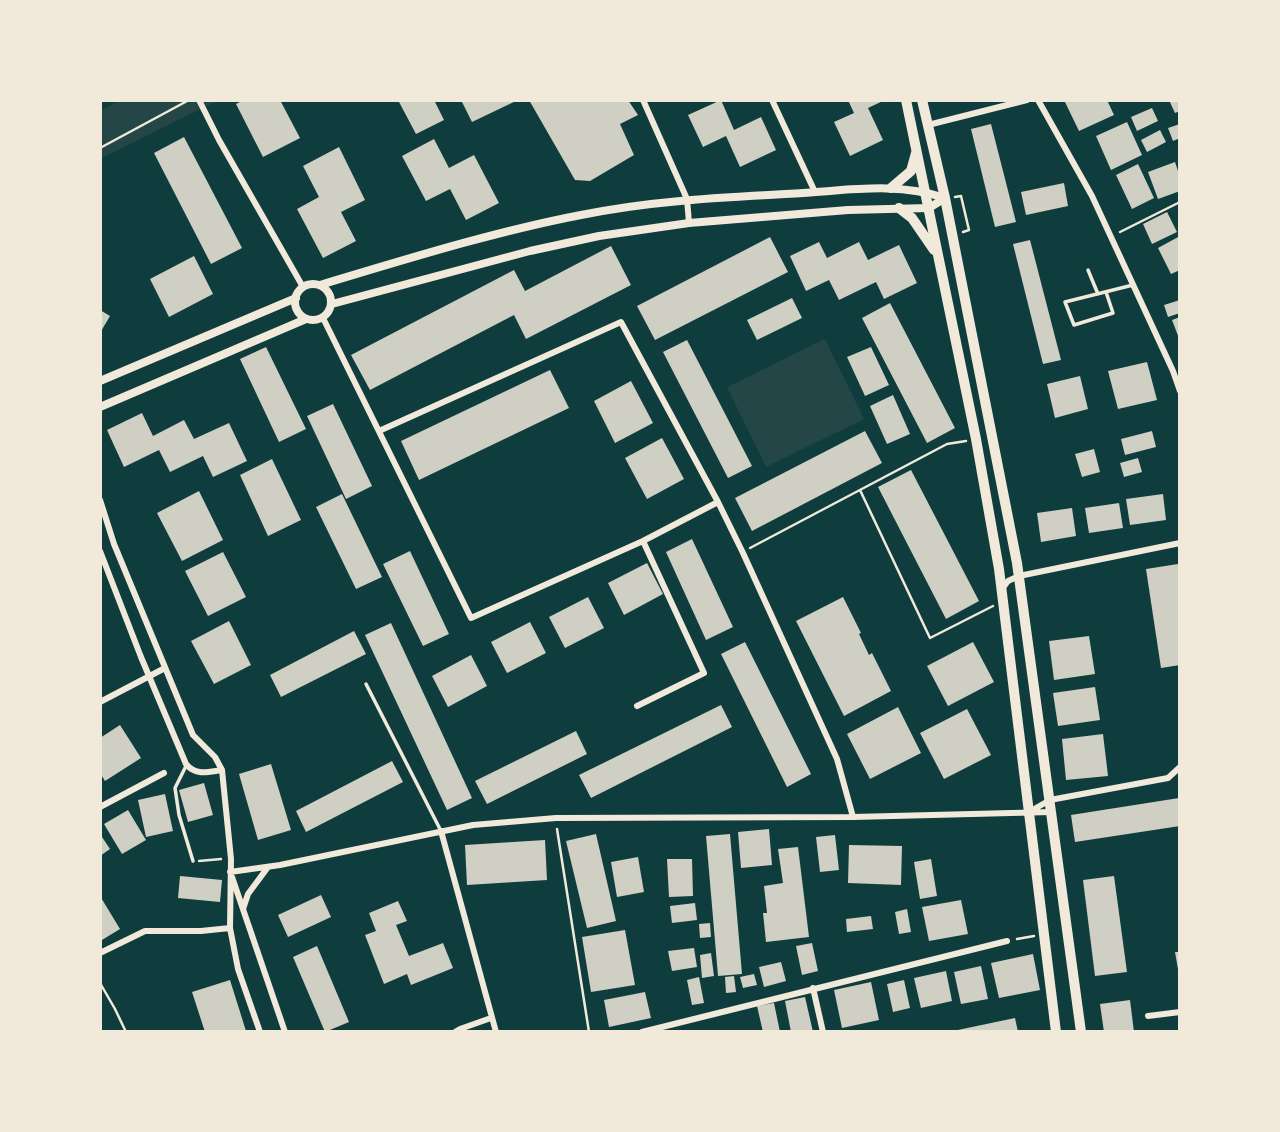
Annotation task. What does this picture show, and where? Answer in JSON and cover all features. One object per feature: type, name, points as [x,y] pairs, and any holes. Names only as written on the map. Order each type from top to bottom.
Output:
[{"type":"main road","points":[[906,100],[976,439],[1002,589],[1056,1032]]},
{"type":"main road","points":[[922,100],[945,198],[1019,576],[1081,1032]]},
{"type":"main road","points":[[891,188],[911,171],[916,158],[916,145]]},
{"type":"main road","points":[[898,208],[916,224],[939,258]]},
{"type":"street","points":[[199,100],[303,287]]},
{"type":"street","points":[[643,100],[687,200],[689,223]]},
{"type":"street","points":[[772,100],[816,192]]},
{"type":"street","points":[[928,125],[1027,100]]},
{"type":"street","points":[[1038,100],[1092,196],[1180,391]]},
{"type":"street","points":[[100,381],[296,298],[303,287],[320,285],[439,249],[583,214],[687,200],[891,188],[926,192],[945,198]]},
{"type":"street","points":[[332,304],[599,236],[689,223],[848,210],[929,208],[945,198]]},
{"type":"street","points":[[296,298],[297,310],[306,319],[311,321],[323,318],[332,304],[329,293],[320,285]]},
{"type":"street","points":[[323,318],[471,618],[643,541],[718,502]]},
{"type":"street","points":[[100,407],[306,319]]},
{"type":"street","points":[[379,431],[621,322],[743,553],[837,759],[853,817]]},
{"type":"street","points":[[100,500],[114,544],[192,735],[215,757],[222,770],[231,859],[230,928],[238,969],[260,1032]]},
{"type":"street","points":[[637,706],[704,673],[643,541]]},
{"type":"street","points":[[1002,589],[1008,581],[1019,576],[1180,543]]},
{"type":"street","points":[[100,551],[186,764],[191,770],[200,773],[222,770]]},
{"type":"street","points":[[100,702],[165,668]]},
{"type":"street","points":[[1028,813],[1050,800],[1168,778],[1180,767]]},
{"type":"street","points":[[100,807],[164,772]]},
{"type":"street","points":[[230,872],[268,867],[473,825],[556,818],[1051,813]]},
{"type":"street","points":[[440,831],[496,1032]]},
{"type":"street","points":[[243,909],[248,894],[268,867]]},
{"type":"street","points":[[230,872],[285,1032]]},
{"type":"street","points":[[100,953],[145,931],[230,928]]},
{"type":"street","points":[[642,1032],[1007,941]]},
{"type":"street","points":[[813,988],[823,1032]]},
{"type":"street","points":[[1149,1016],[1180,1012]]},
{"type":"street","points":[[455,1032],[491,1018]]},
{"type":"lane","points":[[1088,270],[1098,294]]},
{"type":"lane","points":[[1105,292],[1112,313],[1074,325],[1065,302],[1098,294],[1105,292],[1133,285]]},
{"type":"lane","points":[[366,684],[440,831]]},
{"type":"lane","points":[[186,764],[175,788],[179,815],[192,861]]},
{"type":"path","points":[[100,148],[189,100]]},
{"type":"path","points":[[961,196],[968,230]]},
{"type":"path","points":[[1111,237],[1180,202]]},
{"type":"path","points":[[743,553],[947,444],[976,439]]},
{"type":"path","points":[[860,490],[930,638],[1003,601]]},
{"type":"path","points":[[556,818],[589,1032]]},
{"type":"path","points":[[192,861],[231,859]]},
{"type":"path","points":[[1007,941],[1045,933]]},
{"type":"path","points":[[100,983],[126,1032]]},
{"type":"shaded area","points":[[121,100],[219,100],[100,159],[100,111]]},
{"type":"shaded area","points":[[825,339],[864,419],[766,467],[727,387]]},
{"type":"building","points":[[244,100],[280,100],[300,138],[263,157],[236,104]]},
{"type":"building","points":[[398,100],[434,100],[444,120],[416,134]]},
{"type":"building","points":[[461,100],[518,100],[472,122]]},
{"type":"building","points":[[529,100],[628,100],[638,115],[620,124],[634,155],[590,181],[575,180]]},
{"type":"building","points":[[721,100],[734,130],[761,117],[776,150],[740,167],[726,136],[703,147],[688,115]]},
{"type":"building","points":[[848,100],[885,100],[868,108],[883,140],[850,156],[834,122],[854,113]]},
{"type":"building","points":[[1064,100],[1107,100],[1114,115],[1079,131]]},
{"type":"building","points":[[1169,100],[1180,100],[1180,111],[1175,113]]},
{"type":"building","points":[[1152,108],[1158,121],[1137,131],[1131,117]]},
{"type":"building","points":[[1127,122],[1142,155],[1111,170],[1096,136]]},
{"type":"building","points":[[991,124],[1016,222],[995,227],[971,129]]},
{"type":"building","points":[[1180,124],[1180,138],[1173,141],[1168,128]]},
{"type":"building","points":[[1160,130],[1166,142],[1147,152],[1141,140]]},
{"type":"building","points":[[184,137],[242,248],[211,264],[154,153]]},
{"type":"building","points":[[434,139],[449,168],[474,155],[499,203],[466,220],[450,189],[426,201],[402,156]]},
{"type":"building","points":[[339,147],[365,200],[341,212],[356,241],[323,258],[297,209],[319,197],[303,166]]},
{"type":"building","points":[[1175,162],[1180,177],[1180,191],[1158,199],[1148,172]]},
{"type":"building","points":[[1138,164],[1154,198],[1132,209],[1116,175]]},
{"type":"building","points":[[1064,183],[1068,206],[1026,215],[1021,192]]},
{"type":"building","points":[[1167,212],[1177,232],[1152,244],[1143,224]]},
{"type":"building","points":[[1180,236],[1180,270],[1171,274],[1158,248]]},
{"type":"building","points":[[770,237],[788,272],[655,340],[637,306]]},
{"type":"building","points":[[1030,240],[1061,360],[1043,364],[1013,244]]},
{"type":"building","points":[[819,242],[827,258],[859,242],[868,260],[899,245],[917,283],[884,299],[876,282],[839,300],[829,280],[806,291],[790,256]]},
{"type":"building","points":[[611,246],[631,285],[526,339],[514,315],[370,390],[351,355],[514,270],[525,291]]},
{"type":"building","points":[[194,256],[213,294],[169,317],[150,279]]},
{"type":"building","points":[[792,298],[802,318],[757,340],[747,320]]},
{"type":"building","points":[[1180,300],[1180,313],[1168,317],[1164,305]]},
{"type":"building","points":[[890,303],[955,428],[927,443],[862,318]]},
{"type":"building","points":[[100,310],[110,316],[100,333]]},
{"type":"building","points":[[1180,317],[1180,341],[1172,320]]},
{"type":"building","points":[[687,340],[752,466],[728,478],[663,352]]},
{"type":"building","points":[[266,347],[306,429],[279,442],[240,359]]},
{"type":"building","points":[[871,347],[889,385],[865,396],[847,357]]},
{"type":"building","points":[[1147,362],[1157,400],[1118,409],[1108,371]]},
{"type":"building","points":[[550,370],[569,408],[419,480],[401,441]]},
{"type":"building","points":[[1080,376],[1088,409],[1055,418],[1047,384]]},
{"type":"building","points":[[631,381],[653,423],[615,443],[594,401]]},
{"type":"building","points":[[893,395],[910,434],[887,444],[870,406]]},
{"type":"building","points":[[333,404],[372,486],[346,499],[307,416]]},
{"type":"building","points":[[142,413],[153,436],[184,420],[194,439],[229,423],[247,461],[213,477],[203,456],[170,472],[159,450],[124,467],[107,430]]},
{"type":"building","points":[[865,431],[882,463],[752,531],[735,498]]},
{"type":"building","points":[[1152,431],[1156,447],[1125,455],[1121,439]]},
{"type":"building","points":[[662,438],[684,479],[647,499],[625,458]]},
{"type":"building","points":[[1094,449],[1100,472],[1082,477],[1075,454]]},
{"type":"building","points":[[1138,458],[1142,472],[1124,477],[1120,463]]},
{"type":"building","points":[[272,459],[301,520],[268,536],[240,475]]},
{"type":"building","points":[[911,470],[979,601],[946,619],[878,487]]},
{"type":"building","points":[[199,491],[223,540],[182,561],[157,513]]},
{"type":"building","points":[[342,494],[382,577],[356,589],[316,507]]},
{"type":"building","points":[[1163,494],[1166,520],[1130,525],[1126,499]]},
{"type":"building","points":[[1119,503],[1123,528],[1089,533],[1085,508]]},
{"type":"building","points":[[1072,508],[1076,536],[1041,542],[1037,513]]},
{"type":"building","points":[[692,539],[733,627],[706,640],[666,552]]},
{"type":"building","points":[[410,551],[449,634],[423,646],[383,564]]},
{"type":"building","points":[[223,552],[246,597],[208,616],[185,571]]},
{"type":"building","points":[[647,563],[663,594],[624,615],[608,583]]},
{"type":"building","points":[[1178,564],[1180,665],[1161,668],[1146,569]]},
{"type":"building","points":[[588,597],[604,628],[565,648],[549,617]]},
{"type":"building","points":[[843,597],[869,655],[872,653],[891,691],[844,716],[796,621]]},
{"type":"building","points":[[229,621],[251,665],[214,684],[191,641]]},
{"type":"building","points":[[530,622],[546,653],[507,673],[491,642]]},
{"type":"building","points":[[391,623],[472,798],[447,810],[365,635]]},
{"type":"building","points":[[354,631],[366,654],[281,697],[270,675]]},
{"type":"building","points":[[1089,636],[1095,674],[1054,680],[1049,641]]},
{"type":"building","points":[[745,642],[811,774],[787,787],[721,654]]},
{"type":"building","points":[[973,642],[994,682],[948,706],[927,666]]},
{"type":"building","points":[[471,655],[487,686],[448,707],[432,676]]},
{"type":"building","points":[[1095,687],[1100,720],[1058,726],[1053,693]]},
{"type":"building","points":[[721,705],[732,727],[591,798],[579,775]]},
{"type":"building","points":[[898,707],[921,753],[870,779],[847,734]]},
{"type":"building","points":[[967,709],[991,755],[944,779],[920,733]]},
{"type":"building","points":[[120,725],[141,758],[105,781],[100,773],[100,738]]},
{"type":"building","points":[[576,731],[587,754],[487,804],[475,781]]},
{"type":"building","points":[[1103,734],[1108,776],[1066,780],[1062,739]]},
{"type":"building","points":[[392,761],[403,782],[306,832],[296,811]]},
{"type":"building","points":[[271,764],[291,830],[258,840],[239,774]]},
{"type":"building","points":[[204,783],[213,815],[188,822],[179,790]]},
{"type":"building","points":[[165,794],[173,831],[146,837],[138,800]]},
{"type":"building","points":[[1179,798],[1180,826],[1075,842],[1071,815]]},
{"type":"building","points":[[128,810],[146,840],[122,854],[104,824]]},
{"type":"building","points":[[769,829],[772,865],[741,868],[738,832]]},
{"type":"building","points":[[100,834],[110,849],[100,856]]},
{"type":"building","points":[[596,834],[616,921],[587,928],[566,841]]},
{"type":"building","points":[[730,834],[742,974],[718,976],[706,836]]},
{"type":"building","points":[[835,835],[839,870],[820,872],[816,837]]},
{"type":"building","points":[[545,840],[547,880],[467,885],[465,845]]},
{"type":"building","points":[[849,845],[902,846],[901,885],[848,883]]},
{"type":"building","points":[[798,847],[809,937],[766,942],[764,886],[783,883],[778,849]]},
{"type":"building","points":[[638,857],[644,892],[617,897],[611,862]]},
{"type":"building","points":[[667,859],[692,859],[693,896],[669,897]]},
{"type":"building","points":[[931,859],[937,896],[920,899],[914,862]]},
{"type":"building","points":[[180,876],[222,880],[220,902],[178,898]]},
{"type":"building","points":[[1114,876],[1127,972],[1095,976],[1083,880]]},
{"type":"building","points":[[321,895],[331,917],[288,937],[278,915]]},
{"type":"building","points":[[100,896],[120,929],[102,940],[100,936]]},
{"type":"building","points":[[961,900],[968,934],[929,941],[922,907]]},
{"type":"building","points":[[398,901],[407,921],[396,925],[409,956],[443,943],[453,968],[411,985],[407,974],[384,984],[365,935],[376,931],[369,913]]},
{"type":"building","points":[[695,903],[697,920],[672,923],[670,906]]},
{"type":"building","points":[[907,909],[911,932],[899,934],[895,912]]},
{"type":"building","points":[[871,916],[873,929],[847,932],[846,919]]},
{"type":"building","points":[[710,923],[711,937],[700,938],[699,924]]},
{"type":"building","points":[[625,930],[635,985],[591,992],[582,937]]},
{"type":"building","points":[[812,943],[818,971],[802,975],[796,946]]},
{"type":"building","points":[[317,946],[349,1022],[325,1032],[293,957]]},
{"type":"building","points":[[694,948],[697,967],[672,971],[668,951]]},
{"type":"building","points":[[1175,952],[1180,952],[1179,975]]},
{"type":"building","points":[[711,953],[714,976],[702,978],[700,955]]},
{"type":"building","points":[[1033,954],[1040,990],[999,998],[991,963]]},
{"type":"building","points":[[781,962],[786,981],[764,987],[759,967]]},
{"type":"building","points":[[981,966],[988,999],[961,1004],[954,972]]},
{"type":"building","points":[[946,971],[952,1001],[921,1008],[914,978]]},
{"type":"building","points":[[754,974],[757,985],[743,988],[740,977]]},
{"type":"building","points":[[734,976],[736,992],[726,993],[725,977]]},
{"type":"building","points":[[699,977],[704,1003],[692,1005],[687,980]]},
{"type":"building","points":[[230,980],[246,1031],[205,1032],[192,992]]},
{"type":"building","points":[[904,980],[910,1008],[893,1012],[887,984]]},
{"type":"building","points":[[871,982],[879,1020],[842,1028],[834,990]]},
{"type":"building","points":[[645,992],[651,1018],[609,1027],[604,1000]]},
{"type":"building","points":[[805,997],[813,1032],[791,1032],[785,1001]]},
{"type":"building","points":[[1130,1000],[1134,1032],[1104,1032],[1100,1004]]},
{"type":"building","points":[[774,1003],[780,1032],[763,1032],[757,1006]]},
{"type":"building","points":[[1015,1018],[1018,1032],[953,1032],[953,1031]]}]
